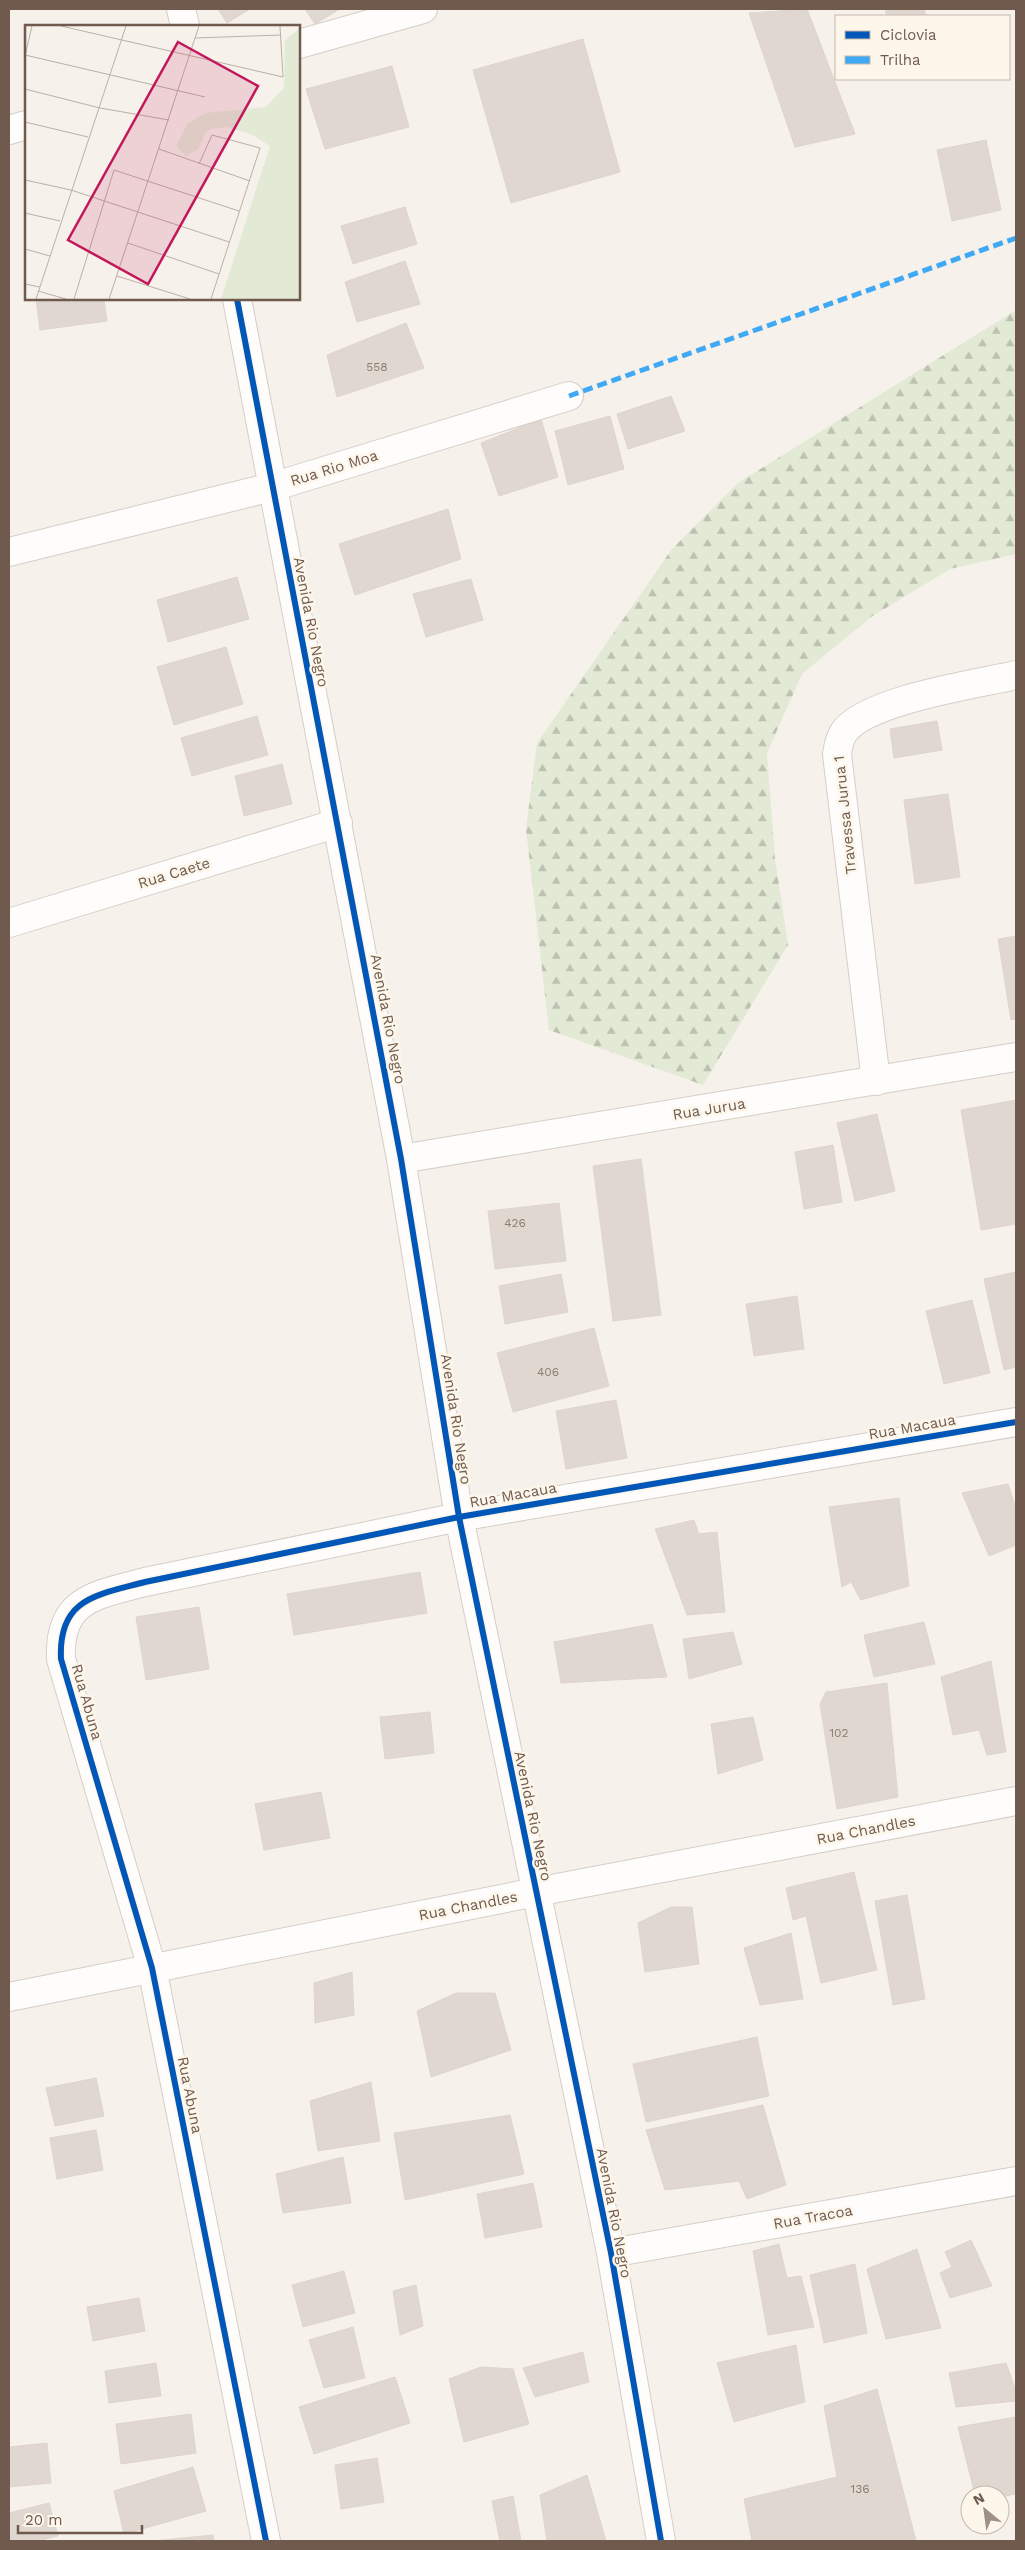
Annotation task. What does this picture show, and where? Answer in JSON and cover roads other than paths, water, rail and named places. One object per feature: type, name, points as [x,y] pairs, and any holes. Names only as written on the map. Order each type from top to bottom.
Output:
[{"type":"street","points":[[181,9],[185,25]]},
{"type":"street","points":[[300,44],[423,9]]},
{"type":"street","points":[[9,130],[25,125]]},
{"type":"street","name":"Avenida Rio Negro","points":[[237,300],[401,1159],[459,1517],[611,2253],[661,2541]]},
{"type":"street","name":"Rua Rio Moa","points":[[9,552],[272,487],[569,396]]},
{"type":"street","name":"Travessa Jurua 1","points":[[876,1081],[837,754],[839,743],[844,732],[859,719],[879,709],[914,698],[1016,675]]},
{"type":"street","name":"Rua Caete","points":[[9,923],[338,823]]},
{"type":"street","name":"Rua Jurua","points":[[401,1159],[1016,1057]]},
{"type":"street","name":"Rua Macaua","points":[[61,1660],[60,1643],[70,1614],[78,1606],[95,1596],[145,1582],[459,1517],[1016,1422]]},
{"type":"street","name":"Rua Abuna","points":[[61,1660],[152,1968],[266,2541]]},
{"type":"street","name":"Rua Chandles","points":[[9,1997],[536,1892],[1016,1802]]},
{"type":"street","name":"Rua Tracoa","points":[[611,2253],[1016,2181]]}]
